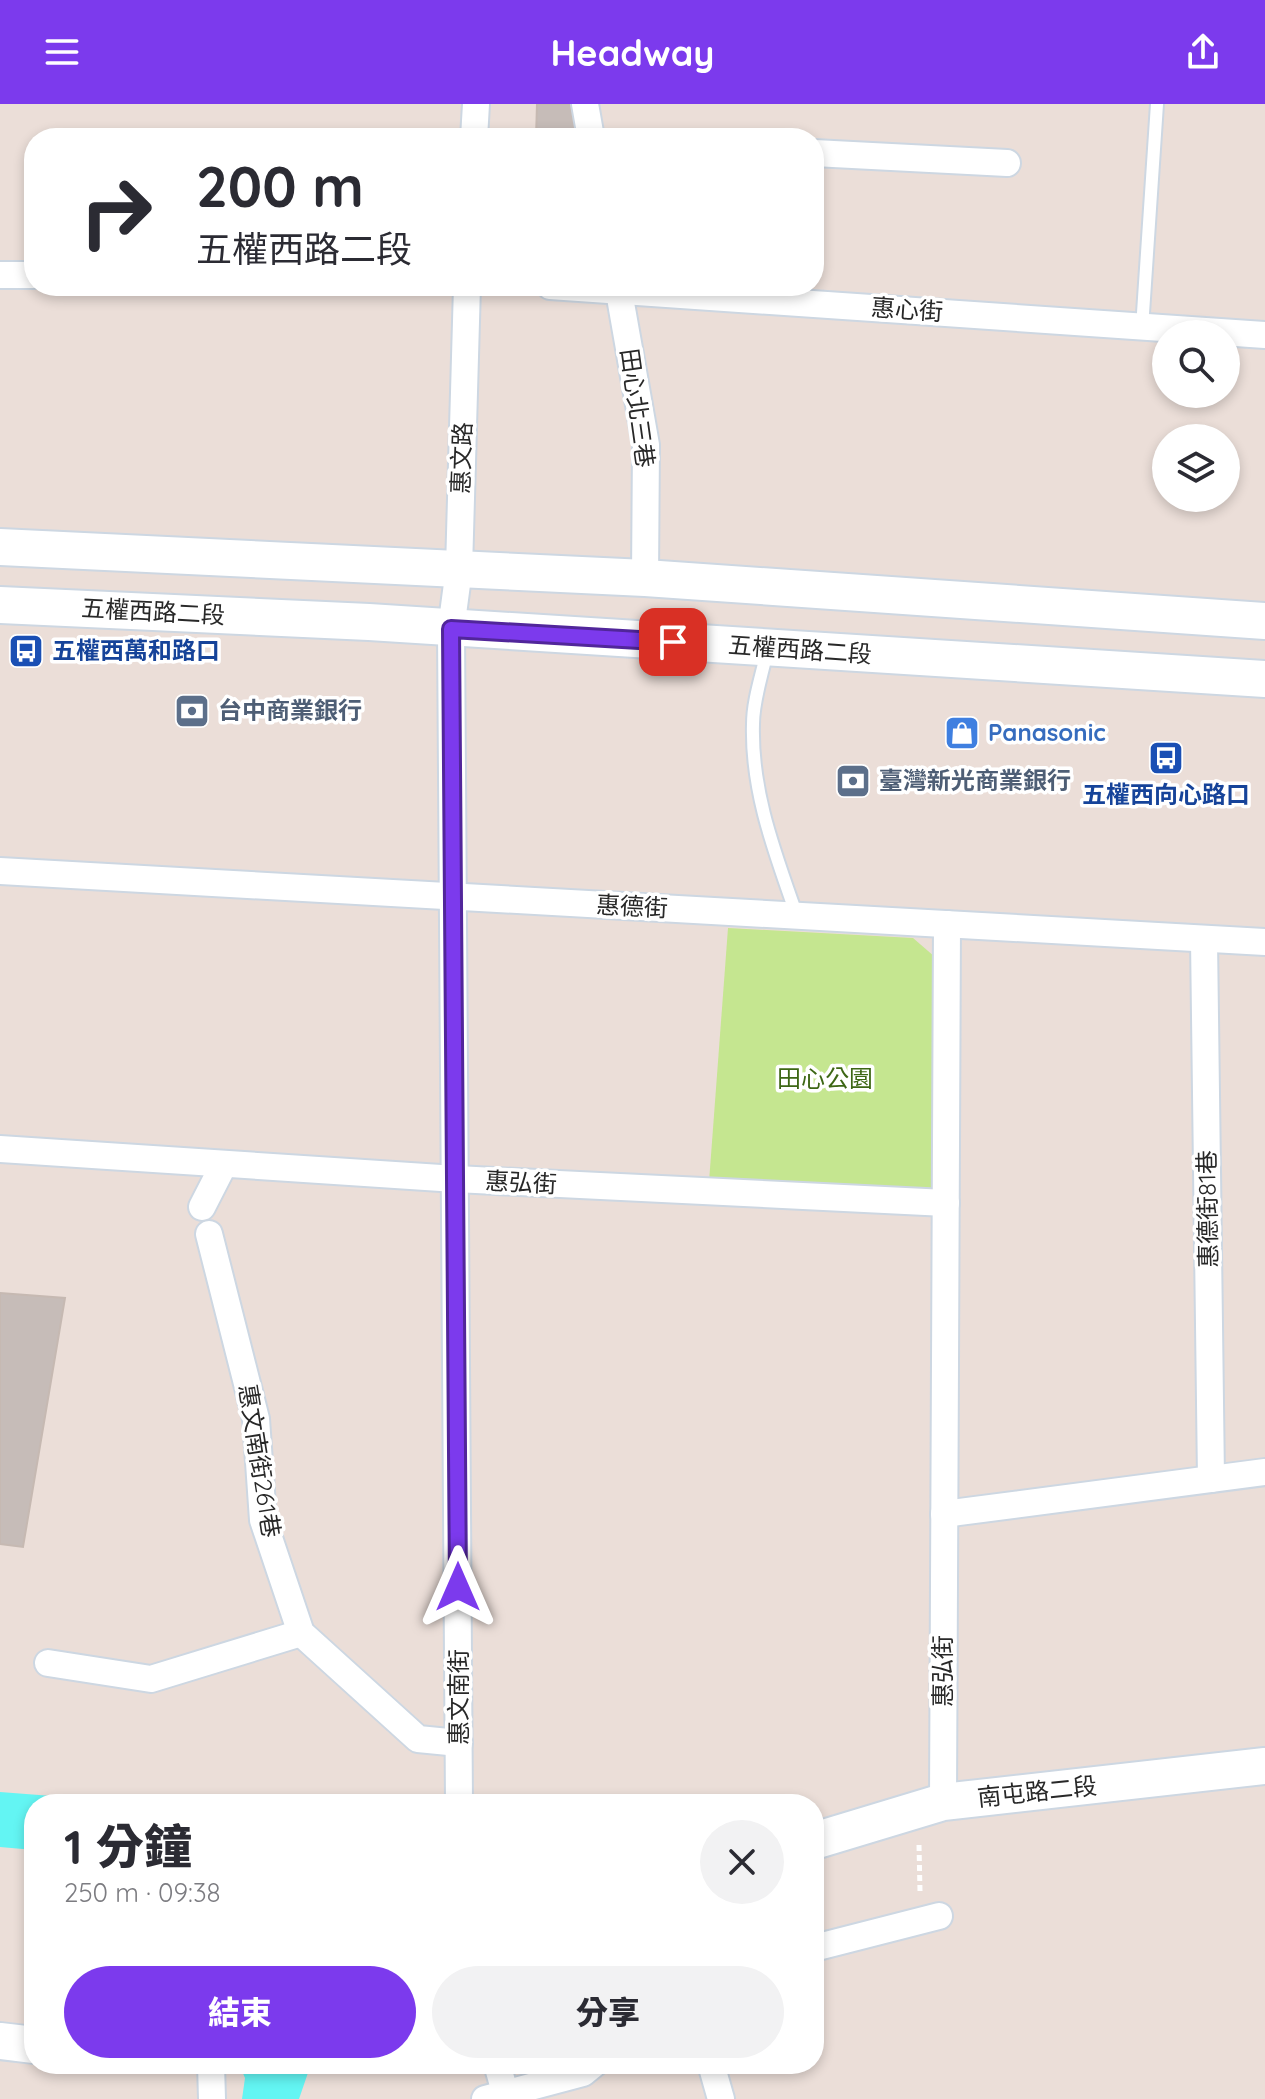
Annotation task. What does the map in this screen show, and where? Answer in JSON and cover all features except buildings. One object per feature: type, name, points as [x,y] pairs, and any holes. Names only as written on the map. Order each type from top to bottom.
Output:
[{"type":"main road","points":[[0,547],[645,578],[1265,621]]},
{"type":"main road","name":"五權西路二段","points":[[0,605],[767,647],[1265,679]]},
{"type":"main road","name":"南屯路二段","points":[[824,1838],[943,1802],[1265,1766]]},
{"type":"main road","points":[[0,2041],[24,2044]]},
{"type":"street","points":[[475,128],[476,104]]},
{"type":"street","points":[[585,104],[589,128]]},
{"type":"street","points":[[824,154],[1007,163]]},
{"type":"street","points":[[0,275],[24,275]]},
{"type":"street","name":"惠文路","points":[[451,629],[459,569],[467,296]]},
{"type":"street","name":"田心北三巷","points":[[621,296],[646,445],[645,578]]},
{"type":"street","name":"惠心街","points":[[734,296],[1265,335]]},
{"type":"street","name":"惠文南街","points":[[451,629],[459,1794]]},
{"type":"street","name":"惠德街","points":[[0,871],[1265,942]]},
{"type":"street","name":"惠弘街","points":[[943,1802],[947,924]]},
{"type":"street","name":"惠德街81巷","points":[[1204,939],[1211,1479]]},
{"type":"street","name":"惠弘街","points":[[0,1149],[456,1179],[946,1203]]},
{"type":"street","points":[[202,1207],[224,1164]]},
{"type":"street","name":"惠文南街261巷","points":[[209,1234],[256,1419],[263,1520],[301,1633],[418,1739],[459,1743]]},
{"type":"street","points":[[944,1514],[1265,1472]]},
{"type":"street","points":[[48,1663],[151,1679],[301,1633]]},
{"type":"street","points":[[824,1945],[932,1918]]},
{"type":"street","points":[[211,2074],[212,2099]]},
{"type":"street","points":[[498,2074],[499,2097],[580,2074]]},
{"type":"street","points":[[714,2074],[721,2099]]},
{"type":"lane","points":[[1142,328],[1157,104]]},
{"type":"lane","points":[[767,647],[753,721],[755,773],[765,824],[797,916]]},
{"type":"path","points":[[919,1843],[919,1885],[932,1918]]},
{"type":"green space","name":"田心公園","points":[[728,928],[913,938],[935,957],[932,1192],[709,1182]]},
{"type":"water","points":[[0,1792],[26,1794],[24,1849],[0,1847]]},
{"type":"water","points":[[243,2074],[308,2074],[299,2099],[242,2099]]},
{"type":"place","name":"五權西萬和路口","points":[[26,651]]},
{"type":"place","name":"台中商業銀行","points":[[192,711]]},
{"type":"place","name":"Panasonic","points":[[962,733]]},
{"type":"place","name":"五權西向心路口","points":[[1166,758]]},
{"type":"place","name":"臺灣新光商業銀行","points":[[853,781]]},
{"type":"route","points":[[458,1587],[451,629],[673,642]]}]
